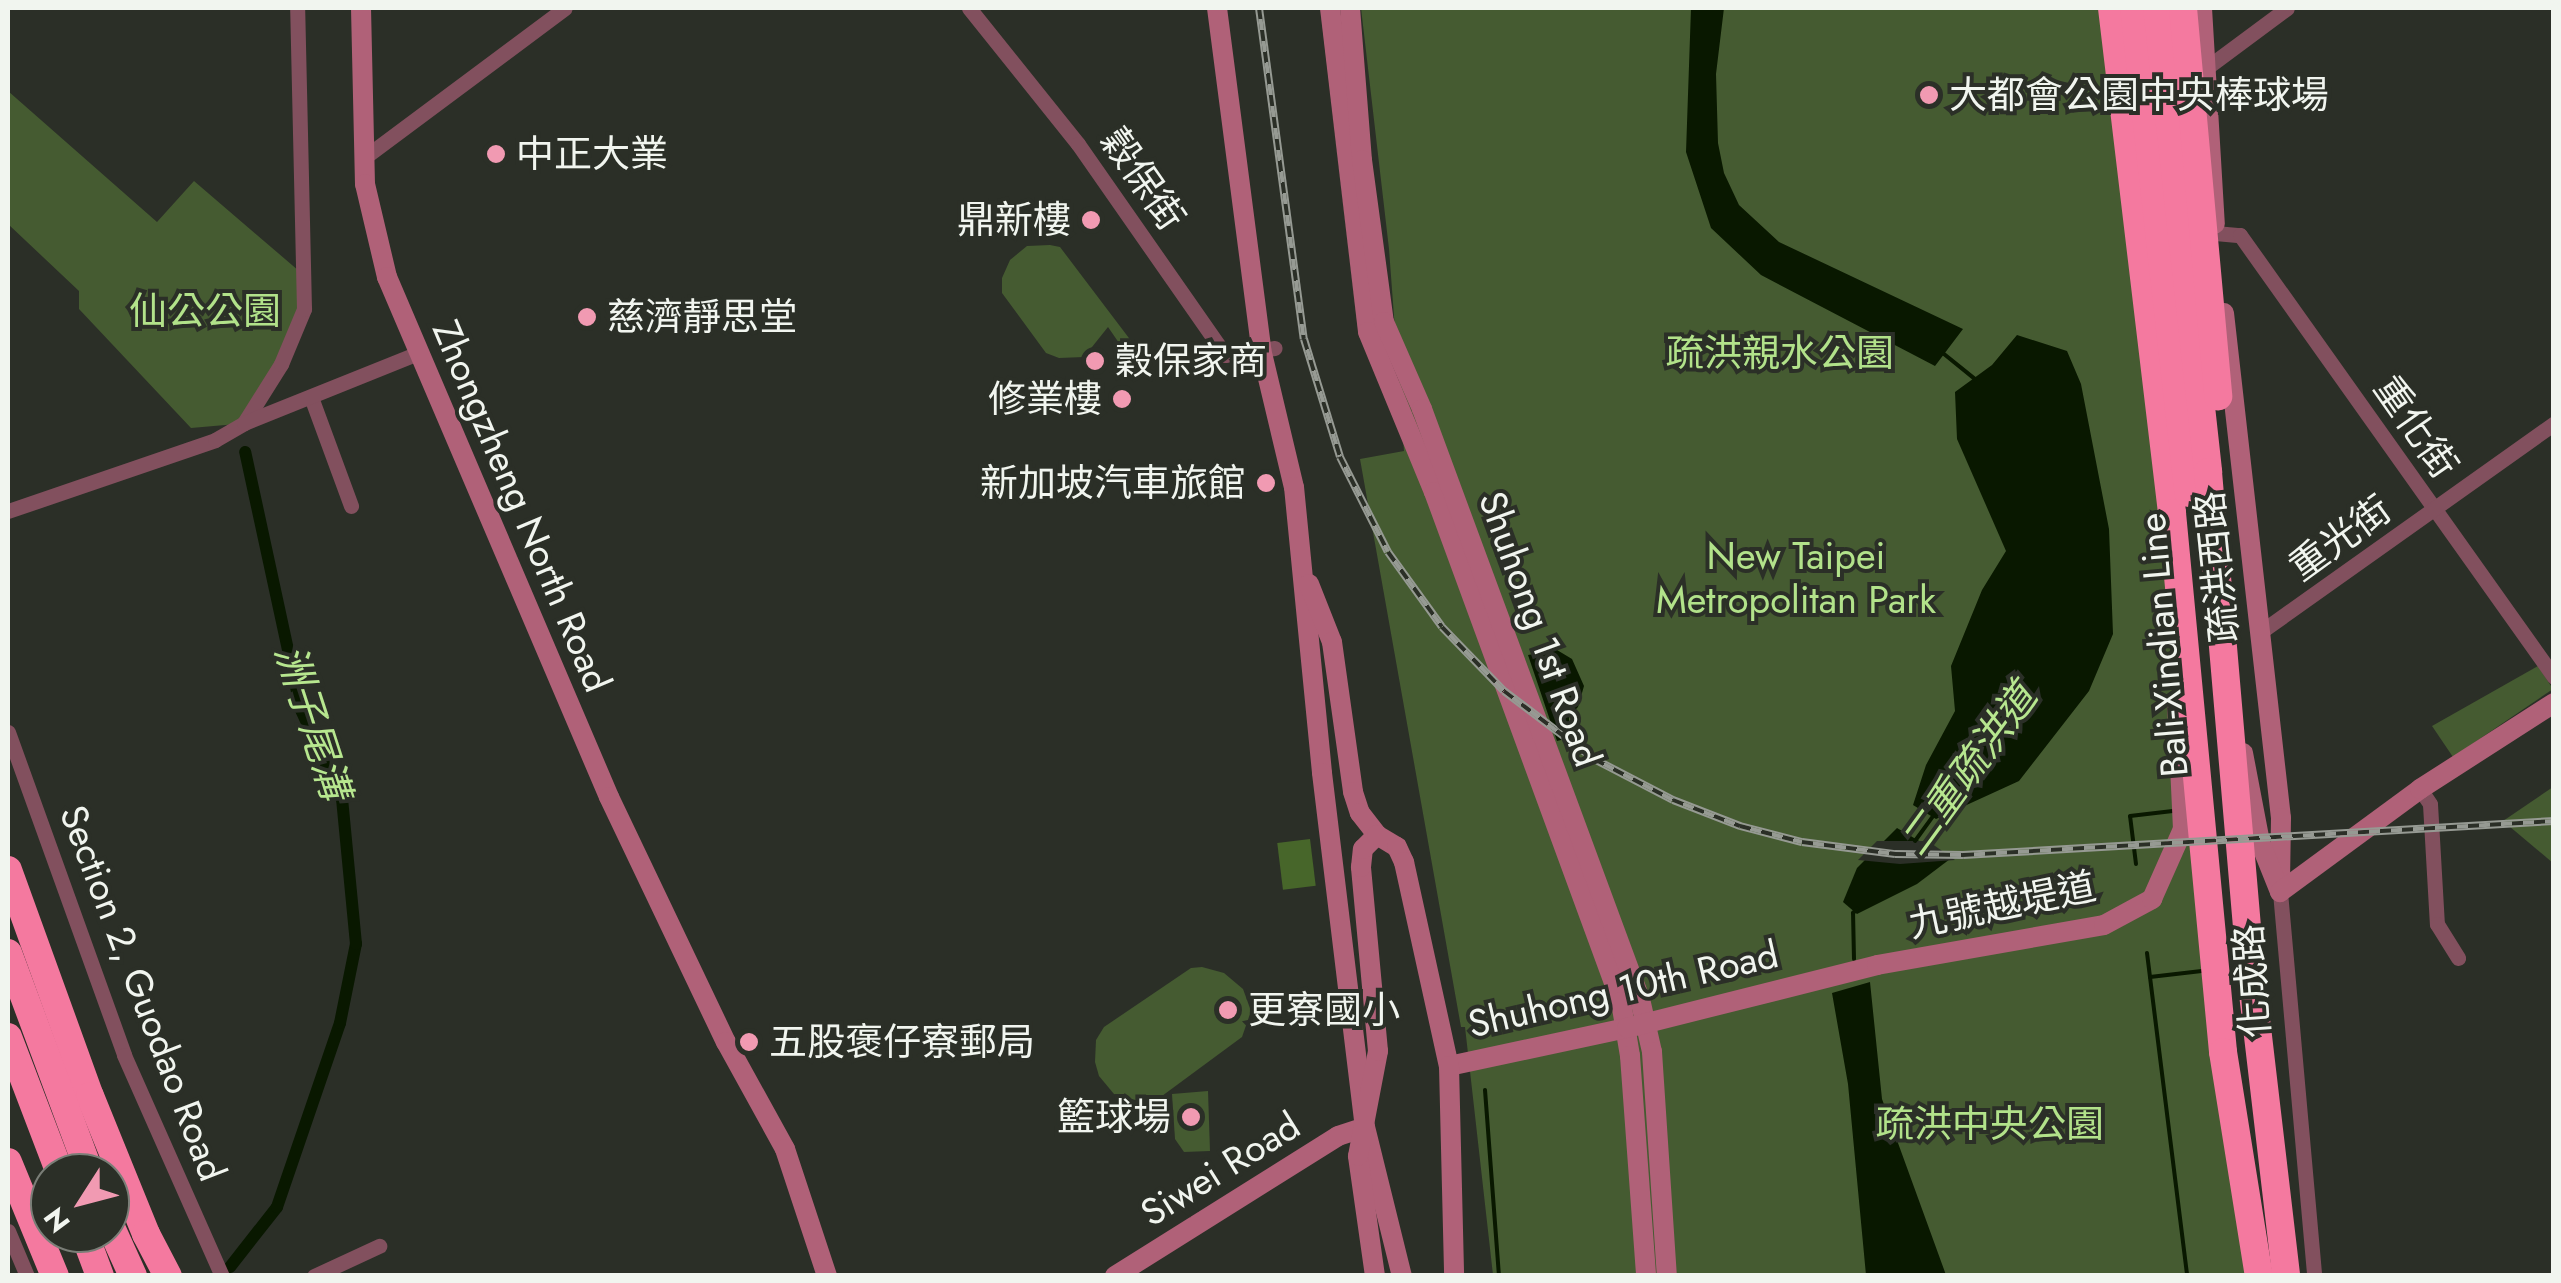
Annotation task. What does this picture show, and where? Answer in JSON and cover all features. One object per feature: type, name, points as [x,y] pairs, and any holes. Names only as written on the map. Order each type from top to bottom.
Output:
[{"type":"highway","points":[[2112,8],[2202,808],[2224,1052],[2263,1276]]},
{"type":"highway","points":[[2138,8],[2147,64],[2146,300]]},
{"type":"highway","name":"Bali-Xindian Line","points":[[2138,8],[2184,457],[2231,988],[2263,1276]]},
{"type":"highway","name":"Bali-Xindian Line","points":[[2157,8],[2208,472],[2236,806],[2286,1276]]},
{"type":"highway","points":[[2183,8],[2240,627],[2236,806]]},
{"type":"highway","points":[[8,870],[90,1096],[168,1276]]},
{"type":"highway","points":[[8,953],[83,1153]]},
{"type":"highway","points":[[8,1037],[52,1153]]},
{"type":"highway","points":[[8,1162],[55,1276]]},
{"type":"highway","points":[[123,1253],[133,1276]]},
{"type":"street","points":[[244,423],[281,364],[304,310],[297,8]]},
{"type":"street","name":"Zhongzheng North Road","points":[[360,8],[359,75],[373,227],[418,353],[565,699],[709,1009],[784,1150],[827,1276]]},
{"type":"street","points":[[366,157],[565,8]]},
{"type":"street","name":"穀保街","points":[[969,8],[982,16],[1078,144],[1225,355],[1268,348]]},
{"type":"street","points":[[1217,8],[1268,348],[1294,487],[1365,1127],[1402,1276]]},
{"type":"street","points":[[1231,8],[1268,348]]},
{"type":"street","name":"Shuhong 1st Road","points":[[1330,8],[1368,332],[1434,492],[1636,1025],[1652,1052],[1667,1276]]},
{"type":"street","name":"Shuhong 1st Road","points":[[1350,8],[1362,160],[1384,322],[1422,408],[1636,1025],[1646,1276]]},
{"type":"street","points":[[2176,8],[2216,233]]},
{"type":"street","points":[[2202,8],[2209,66],[2216,233]]},
{"type":"street","points":[[2186,68],[2209,66],[2287,8]]},
{"type":"street","name":"重化街","points":[[2216,233],[2240,235],[2554,677]]},
{"type":"street","name":"疏洪西路","points":[[2216,233],[2282,818],[2280,892]]},
{"type":"street","points":[[8,511],[203,444],[244,423],[418,353]]},
{"type":"street","points":[[311,397],[352,506]]},
{"type":"street","name":"重光街","points":[[2259,633],[2554,423]]},
{"type":"street","points":[[1302,569],[1332,642],[1352,792],[1360,813],[1377,835],[1396,847],[1404,862],[1449,1066],[1454,1276]]},
{"type":"street","name":"九號越堤道","points":[[1812,980],[2104,925],[2152,899],[2183,829],[2177,687],[2179,668],[2191,655],[2212,652],[2226,660],[2260,842],[2280,892]]},
{"type":"street","name":"化成路","points":[[2314,1276],[2280,892],[2420,789],[2554,703]]},
{"type":"street","name":"Section 2, Guodao Road","points":[[8,732],[124,1054],[222,1276]]},
{"type":"street","points":[[2420,789],[2430,804],[2437,924],[2458,958]]},
{"type":"street","points":[[1375,1276],[1358,1156],[1378,1052],[1361,867],[1363,848],[1377,835]]},
{"type":"street","name":"Shuhong 10th Road","points":[[1449,1066],[1636,1025],[1812,980]]},
{"type":"street","name":"Siwei Road","points":[[1115,1276],[1338,1136],[1365,1127]]},
{"type":"street","points":[[8,1231],[27,1276]]},
{"type":"street","points":[[314,1276],[380,1246]]},
{"type":"green space","name":"疏洪親水公園","points":[[1361,8],[2116,8],[2255,1275],[1493,1275],[1465,1027],[1461,1027],[1360,459],[1404,451],[1389,249]]},
{"type":"green space","name":"仙公公園","points":[[8,91],[157,222],[194,181],[306,277],[293,348],[248,423],[191,428],[79,309],[79,291],[8,224]]},
{"type":"green space","points":[[1027,246],[1060,247],[1138,350],[1128,356],[1108,327],[1084,357],[1059,358],[1046,353],[1002,293],[1002,278],[1010,260]]},
{"type":"green space","points":[[2538,666],[2553,689],[2453,757],[2432,726]]},
{"type":"green space","points":[[2553,787],[2553,863],[2503,821]]},
{"type":"green space","points":[[1310,839],[1316,886],[1283,890],[1277,843]]},
{"type":"green space","points":[[1191,968],[1224,973],[1243,989],[1251,1011],[1242,1037],[1162,1096],[1139,1101],[1114,1094],[1099,1076],[1095,1062],[1096,1040],[1104,1027]]},
{"type":"green space","name":"籃球場","points":[[1208,1091],[1210,1151],[1184,1152],[1175,1139],[1172,1094]]},
{"type":"water","points":[[1691,8],[1724,8],[1716,74],[1718,143],[1724,173],[1739,205],[1779,242],[1963,329],[1935,366],[1761,275],[1711,228],[1686,152]]},
{"type":"water","points":[[2017,335],[2067,351],[2081,384],[2109,529],[2113,634],[2089,691],[2019,781],[1936,819],[1913,805],[1926,765],[1955,711],[1951,666],[1982,590],[2006,551],[1957,439],[1955,392],[1992,365]]},
{"type":"water","points":[[1557,650],[1572,659],[1584,686],[1578,707],[1569,716],[1569,738],[1557,741],[1528,655]]},
{"type":"water","points":[[1897,828],[1950,859],[1917,884],[1857,914],[1843,902],[1857,868]]},
{"type":"water","points":[[1870,982],[1882,1099],[1946,1275],[1866,1275],[1848,1084],[1832,993]]},
{"type":"pier","points":[[1877,841],[1928,841],[1955,860],[1900,864],[1858,860]]},
{"type":"waterway","name":"二重疏洪道","points":[[1944,354],[1975,379]]},
{"type":"waterway","name":"洲子尾溝","points":[[230,1267],[277,1207],[340,1023],[356,944],[342,799],[301,710],[245,452]]},
{"type":"waterway","points":[[2136,864],[2130,816],[2173,811]]},
{"type":"waterway","name":"二重疏洪道","points":[[1915,841],[1933,816]]},
{"type":"waterway","name":"二重疏洪道","points":[[1854,959],[1853,913],[1857,909]]},
{"type":"waterway","points":[[2147,953],[2187,1276]]},
{"type":"waterway","points":[[2150,977],[2202,971]]},
{"type":"waterway","points":[[1485,1090],[1499,1276]]},
{"type":"railway","points":[[1259,8],[1304,339],[1340,457],[1388,552],[1442,627],[1504,691],[1594,759],[1673,800],[1740,826],[1802,842],[1895,854],[1963,855],[2554,821]]},
{"type":"place","name":"大都會公園中央棒球場","points":[[1929,95]]},
{"type":"place","name":"中正大業","points":[[496,154]]},
{"type":"place","name":"鼎新樓","points":[[1091,220]]},
{"type":"place","name":"慈濟靜思堂","points":[[587,317]]},
{"type":"place","name":"穀保家商","points":[[1095,361]]},
{"type":"place","name":"修業樓","points":[[1122,399]]},
{"type":"place","name":"新加坡汽車旅館","points":[[1266,483]]},
{"type":"place","name":"更寮國小","points":[[1228,1010]]},
{"type":"place","name":"五股褒仔寮郵局","points":[[749,1042]]},
{"type":"place","name":"籃球場","points":[[1191,1117]]},
{"type":"park label","name":"New Taipei Metropolitan Park","points":[[1796,578]]},
{"type":"park label","name":"疏洪中央公園","points":[[1990,1124]]}]
